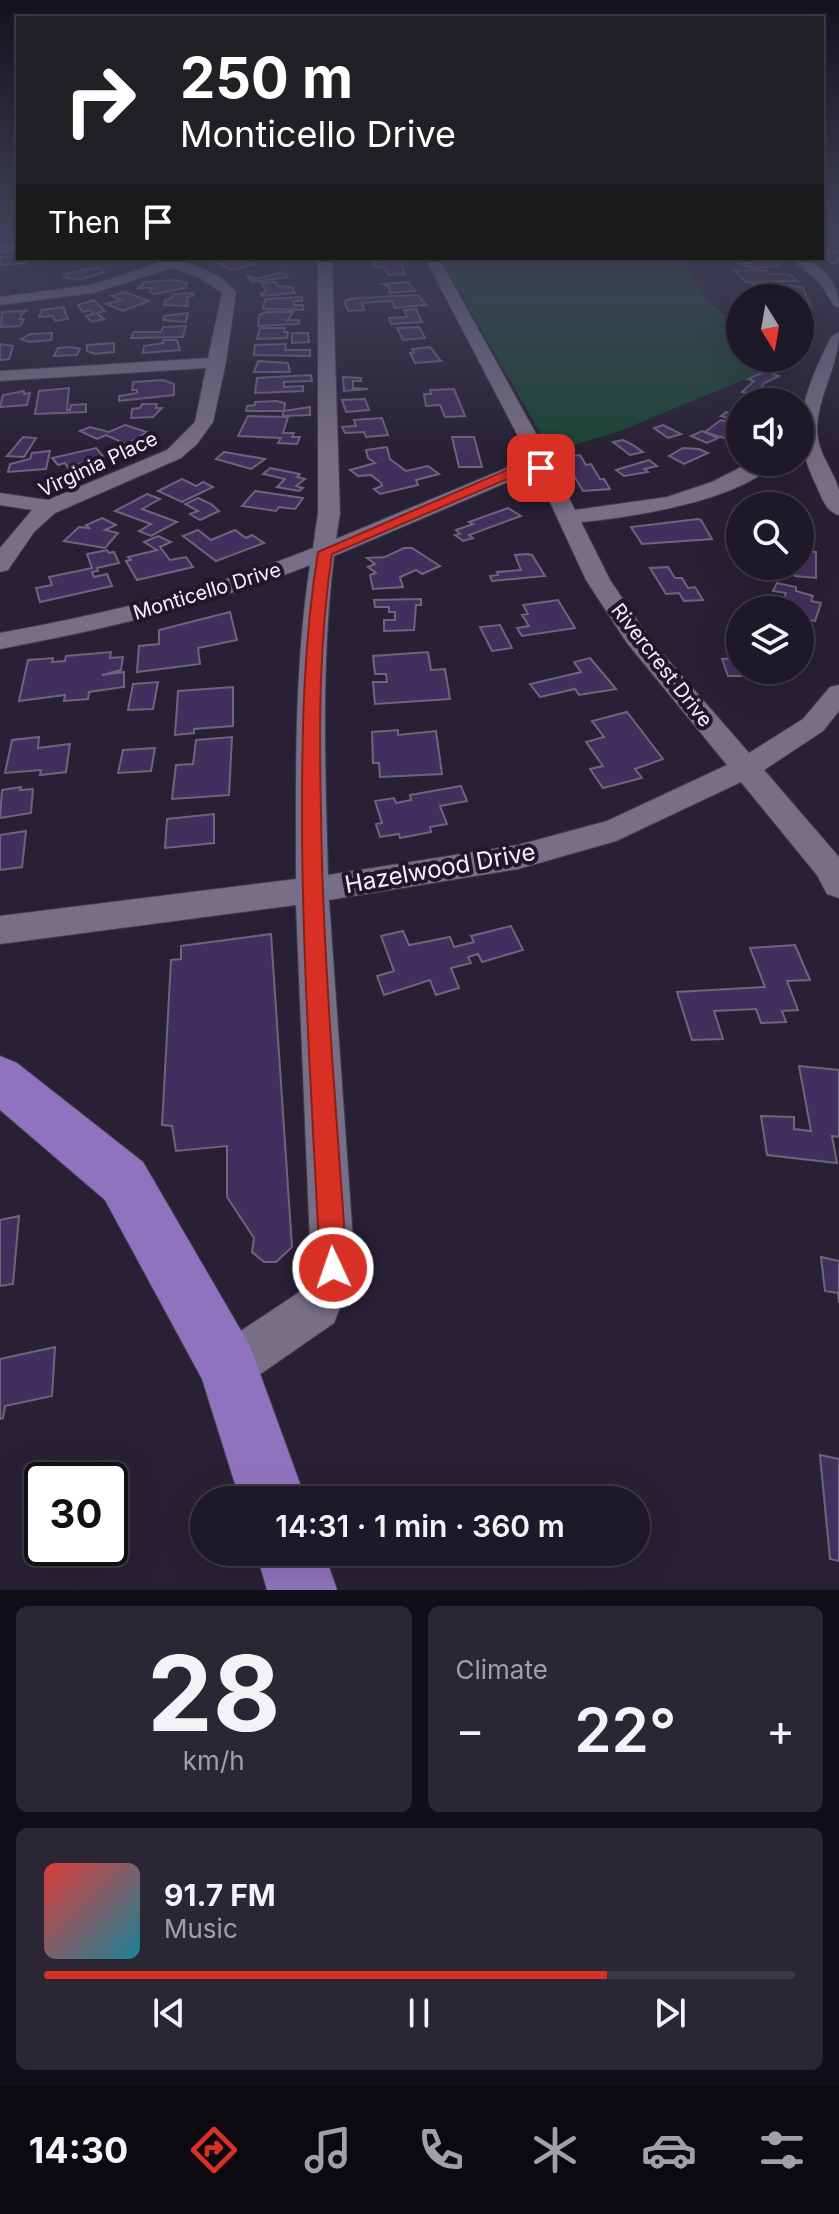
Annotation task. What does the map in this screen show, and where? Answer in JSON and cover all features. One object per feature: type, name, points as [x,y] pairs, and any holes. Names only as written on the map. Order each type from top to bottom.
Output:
[{"type":"main road","points":[[0,1079],[124,1181],[229,1367],[268,1486]]},
{"type":"main road","points":[[294,1566],[302,1590]]},
{"type":"street","name":"Virginia Place","points":[[0,565],[24,529],[50,507],[183,448],[197,435],[204,422],[218,362],[227,306]]},
{"type":"street","points":[[229,1367],[318,1307],[333,1268],[312,890],[310,694],[314,622],[329,513],[326,306]]},
{"type":"street","name":"Rivercrest Drive","points":[[458,306],[531,441],[541,468],[569,517],[598,580],[640,643],[829,867],[839,885]]},
{"type":"street","points":[[814,399],[839,337]]},
{"type":"street","points":[[0,376],[218,362]]},
{"type":"street","points":[[814,459],[839,509]]},
{"type":"street","name":"Monticello Drive","points":[[0,641],[142,611],[223,589],[325,552],[518,470],[541,468]]},
{"type":"street","points":[[569,517],[671,503],[738,476]]},
{"type":"street","points":[[0,499],[50,507]]},
{"type":"street","name":"Hazelwood Drive","points":[[0,930],[312,890],[518,857],[616,830],[746,768],[813,725],[839,693]]},
{"type":"green space","points":[[468,306],[713,306],[726,316],[726,372],[762,372],[620,431],[551,452]]},
{"type":"building","points":[[79,306],[100,306],[105,311],[97,313],[104,319],[92,322],[86,316],[94,314],[90,310],[83,312]]},
{"type":"building","points":[[111,306],[135,306],[123,311]]},
{"type":"building","points":[[264,306],[303,306],[303,310],[263,309]]},
{"type":"building","points":[[346,306],[363,306],[364,310],[348,311]]},
{"type":"building","points":[[63,307],[68,319],[55,321],[53,316],[39,317],[42,310]]},
{"type":"building","points":[[416,309],[422,322],[391,324],[389,318],[407,317],[404,310]]},
{"type":"building","points":[[26,311],[21,315],[20,319],[24,319],[20,326],[1,327],[2,312]]},
{"type":"building","points":[[293,312],[288,320],[299,320],[299,324],[258,326],[259,315]]},
{"type":"building","points":[[188,313],[186,322],[163,320],[164,316]]},
{"type":"building","points":[[186,326],[183,337],[131,338],[134,332],[161,332],[163,327]]},
{"type":"building","points":[[419,327],[425,338],[403,340],[397,328]]},
{"type":"building","points":[[260,328],[285,328],[287,338],[257,339]]},
{"type":"building","points":[[52,333],[51,340],[29,342],[21,339],[30,334]]},
{"type":"building","points":[[292,333],[308,333],[309,342],[292,343]]},
{"type":"building","points":[[163,340],[177,340],[180,350],[143,353],[144,346],[163,343]]},
{"type":"building","points":[[114,343],[114,352],[95,354],[87,351],[87,345]]},
{"type":"building","points":[[0,344],[13,346],[9,359],[0,360]]},
{"type":"building","points":[[286,344],[285,350],[310,350],[310,356],[254,355],[255,345]]},
{"type":"building","points":[[430,347],[441,361],[415,363],[410,353],[414,353],[412,349]]},
{"type":"building","points":[[58,348],[80,349],[77,355],[54,356]]},
{"type":"building","points":[[258,361],[288,363],[290,372],[254,372]]},
{"type":"building","points":[[764,372],[779,376],[764,383],[762,388],[746,388],[754,381],[748,379]]},
{"type":"building","points":[[311,375],[312,381],[284,382],[284,387],[303,386],[303,391],[255,393],[257,378]]},
{"type":"building","points":[[343,377],[361,378],[361,381],[353,381],[353,388],[368,389],[344,391]]},
{"type":"building","points":[[163,380],[174,384],[174,395],[119,401],[119,396],[137,393],[137,390],[132,390],[133,382]]},
{"type":"building","points":[[69,388],[67,410],[71,405],[86,404],[86,412],[35,414],[39,391]]},
{"type":"building","points":[[454,389],[465,416],[445,417],[440,405],[426,406],[424,394],[431,394],[430,390]]},
{"type":"building","points":[[24,391],[24,394],[30,393],[27,405],[0,407],[3,395]]},
{"type":"building","points":[[365,399],[369,410],[346,412],[342,400]]},
{"type":"building","points":[[255,402],[285,403],[284,411],[310,407],[310,415],[283,416],[283,411],[246,411],[247,406],[255,405]]},
{"type":"building","points":[[142,404],[157,404],[156,408],[162,408],[153,417],[131,418],[132,409],[140,408]]},
{"type":"building","points":[[248,416],[288,417],[283,433],[294,433],[292,437],[300,437],[297,444],[278,443],[281,438],[238,436]]},
{"type":"building","points":[[382,418],[388,435],[366,437],[364,432],[345,433],[342,427],[356,426],[354,420]]},
{"type":"building","points":[[721,420],[726,422],[726,439],[705,432]]},
{"type":"building","points":[[125,425],[147,432],[126,444],[106,435],[97,439],[80,431],[90,427],[109,432]]},
{"type":"building","points":[[663,425],[681,434],[668,438],[654,428]]},
{"type":"building","points":[[702,431],[718,438],[707,443],[691,436]]},
{"type":"building","points":[[23,437],[36,438],[24,457],[7,456]]},
{"type":"building","points":[[452,437],[474,437],[482,467],[459,467]]},
{"type":"building","points":[[623,440],[643,452],[630,455],[613,442]]},
{"type":"building","points":[[387,447],[390,459],[406,471],[428,466],[439,474],[416,480],[418,485],[380,494],[374,489],[382,486],[381,483],[371,475],[358,476],[350,470],[375,463],[368,458],[366,450]]},
{"type":"building","points":[[96,448],[103,456],[68,468],[65,463],[58,465],[52,458]]},
{"type":"building","points":[[683,448],[708,453],[684,464],[669,456]]},
{"type":"building","points":[[50,451],[46,469],[8,472],[10,464],[30,459],[32,453]]},
{"type":"building","points":[[224,452],[265,459],[251,469],[216,459]]},
{"type":"building","points":[[580,455],[610,489],[583,491],[563,457]]},
{"type":"building","points":[[649,460],[657,466],[644,469],[648,472],[624,476],[616,470]]},
{"type":"building","points":[[270,468],[300,474],[297,477],[305,479],[296,486],[303,488],[299,491],[277,487],[285,479],[263,474]]},
{"type":"building","points":[[182,479],[196,486],[203,482],[213,487],[182,502],[158,491]]},
{"type":"building","points":[[255,491],[303,498],[295,509],[279,507],[276,511],[242,506]]},
{"type":"building","points":[[147,494],[160,499],[142,509],[177,522],[151,536],[139,531],[151,524],[115,511]]},
{"type":"building","points":[[198,498],[219,511],[200,520],[190,514],[198,511],[185,504]]},
{"type":"building","points":[[508,508],[521,516],[469,535],[473,538],[463,541],[455,535],[460,534],[456,530],[473,524],[469,522]]},
{"type":"building","points":[[102,518],[116,525],[105,530],[118,533],[105,548],[64,541],[79,527],[89,528],[86,525]]},
{"type":"building","points":[[698,519],[712,539],[642,544],[631,527]]},
{"type":"building","points":[[198,530],[211,540],[235,530],[246,538],[252,535],[264,543],[216,561],[183,536]]},
{"type":"building","points":[[158,536],[171,542],[160,547],[170,560],[186,557],[193,567],[137,580],[126,561],[131,560],[128,557],[157,550],[144,542]]},
{"type":"building","points":[[404,548],[412,548],[440,566],[422,574],[416,570],[400,577],[403,587],[373,589],[370,575],[376,573],[368,567],[375,564],[367,558],[385,557]]},
{"type":"building","points":[[107,550],[114,552],[119,563],[92,572],[94,577],[107,574],[112,586],[40,602],[36,588],[52,585],[49,577],[92,568],[87,554]]},
{"type":"building","points":[[814,552],[816,552],[814,578]]},
{"type":"building","points":[[515,555],[532,555],[545,576],[492,581],[490,576],[498,575],[497,572],[521,570]]},
{"type":"building","points":[[668,567],[675,578],[682,578],[688,588],[695,587],[703,600],[684,601],[679,593],[666,594],[650,568]]},
{"type":"building","points":[[777,583],[796,587],[796,591],[813,596],[785,596],[786,593],[773,591]]},
{"type":"building","points":[[421,599],[421,605],[416,605],[414,630],[384,631],[384,620],[395,620],[395,612],[389,612],[389,607],[375,607],[374,600]]},
{"type":"building","points":[[558,600],[575,628],[522,636],[517,628],[529,626],[522,615],[528,614],[523,605]]},
{"type":"building","points":[[814,602],[821,603],[814,621]]},
{"type":"building","points":[[230,612],[237,640],[198,648],[200,664],[137,672],[139,646],[159,644],[159,630]]},
{"type":"building","points":[[500,625],[512,648],[492,651],[480,627]]},
{"type":"building","points":[[111,652],[110,658],[123,657],[121,670],[102,675],[124,672],[124,687],[89,692],[88,699],[64,701],[65,695],[19,701],[28,660],[53,658],[52,662],[65,661],[66,656]]},
{"type":"building","points":[[428,652],[431,670],[445,669],[450,699],[375,704],[373,682],[387,682],[386,674],[375,674],[373,656]]},
{"type":"building","points":[[590,658],[616,689],[579,695],[575,689],[540,697],[530,684],[581,672],[574,662]]},
{"type":"building","points":[[158,682],[153,709],[128,710],[133,684]]},
{"type":"building","points":[[233,687],[233,726],[194,729],[194,733],[175,735],[178,691]]},
{"type":"building","points":[[627,712],[663,759],[635,769],[642,778],[603,788],[590,769],[603,766],[586,742],[604,737],[592,721]]},
{"type":"building","points":[[398,730],[398,735],[436,731],[442,774],[380,777],[379,763],[373,763],[372,732]]},
{"type":"building","points":[[39,737],[38,748],[70,744],[66,772],[40,775],[41,770],[5,773],[12,740]]},
{"type":"building","points":[[232,737],[229,795],[172,799],[176,765],[193,764],[196,740]]},
{"type":"building","points":[[155,748],[151,771],[118,773],[123,750]]},
{"type":"building","points":[[461,786],[467,801],[440,806],[447,824],[430,827],[431,832],[400,838],[399,834],[380,837],[376,824],[382,823],[375,801],[394,798],[396,803],[411,800],[410,795]]},
{"type":"building","points":[[21,787],[20,790],[33,789],[31,813],[0,818],[2,790]]},
{"type":"building","points":[[214,814],[214,843],[165,848],[167,819]]},
{"type":"building","points":[[26,831],[22,867],[0,870],[0,835]]},
{"type":"building","points":[[511,926],[523,950],[482,962],[478,954],[468,957],[471,963],[451,968],[459,988],[436,995],[430,980],[384,995],[377,976],[394,971],[381,936],[403,931],[409,945],[450,937],[454,947],[474,942],[471,936]]},
{"type":"building","points":[[271,934],[292,1247],[276,1262],[264,1262],[252,1252],[254,1238],[227,1197],[227,1146],[176,1151],[172,1126],[162,1125],[171,960],[181,959],[181,946]]},
{"type":"building","points":[[795,945],[810,980],[787,981],[798,1010],[782,1011],[786,1022],[761,1023],[756,1009],[714,1011],[723,1039],[692,1040],[677,992],[765,987],[750,948]]},
{"type":"building","points":[[799,1066],[839,1070],[839,1137],[832,1136],[837,1163],[767,1155],[761,1116],[794,1117],[794,1129],[811,1131]]},
{"type":"building","points":[[19,1216],[13,1284],[0,1286],[0,1220]]},
{"type":"building","points":[[821,1257],[839,1261],[839,1303],[838,1293],[825,1291]]},
{"type":"building","points":[[55,1347],[52,1396],[5,1406],[3,1418],[0,1419],[0,1359]]},
{"type":"building","points":[[820,1455],[839,1459],[839,1561],[830,1559]]},
{"type":"route","points":[[333,1268],[312,890],[310,694],[314,622],[325,552],[518,470],[541,468]]}]
